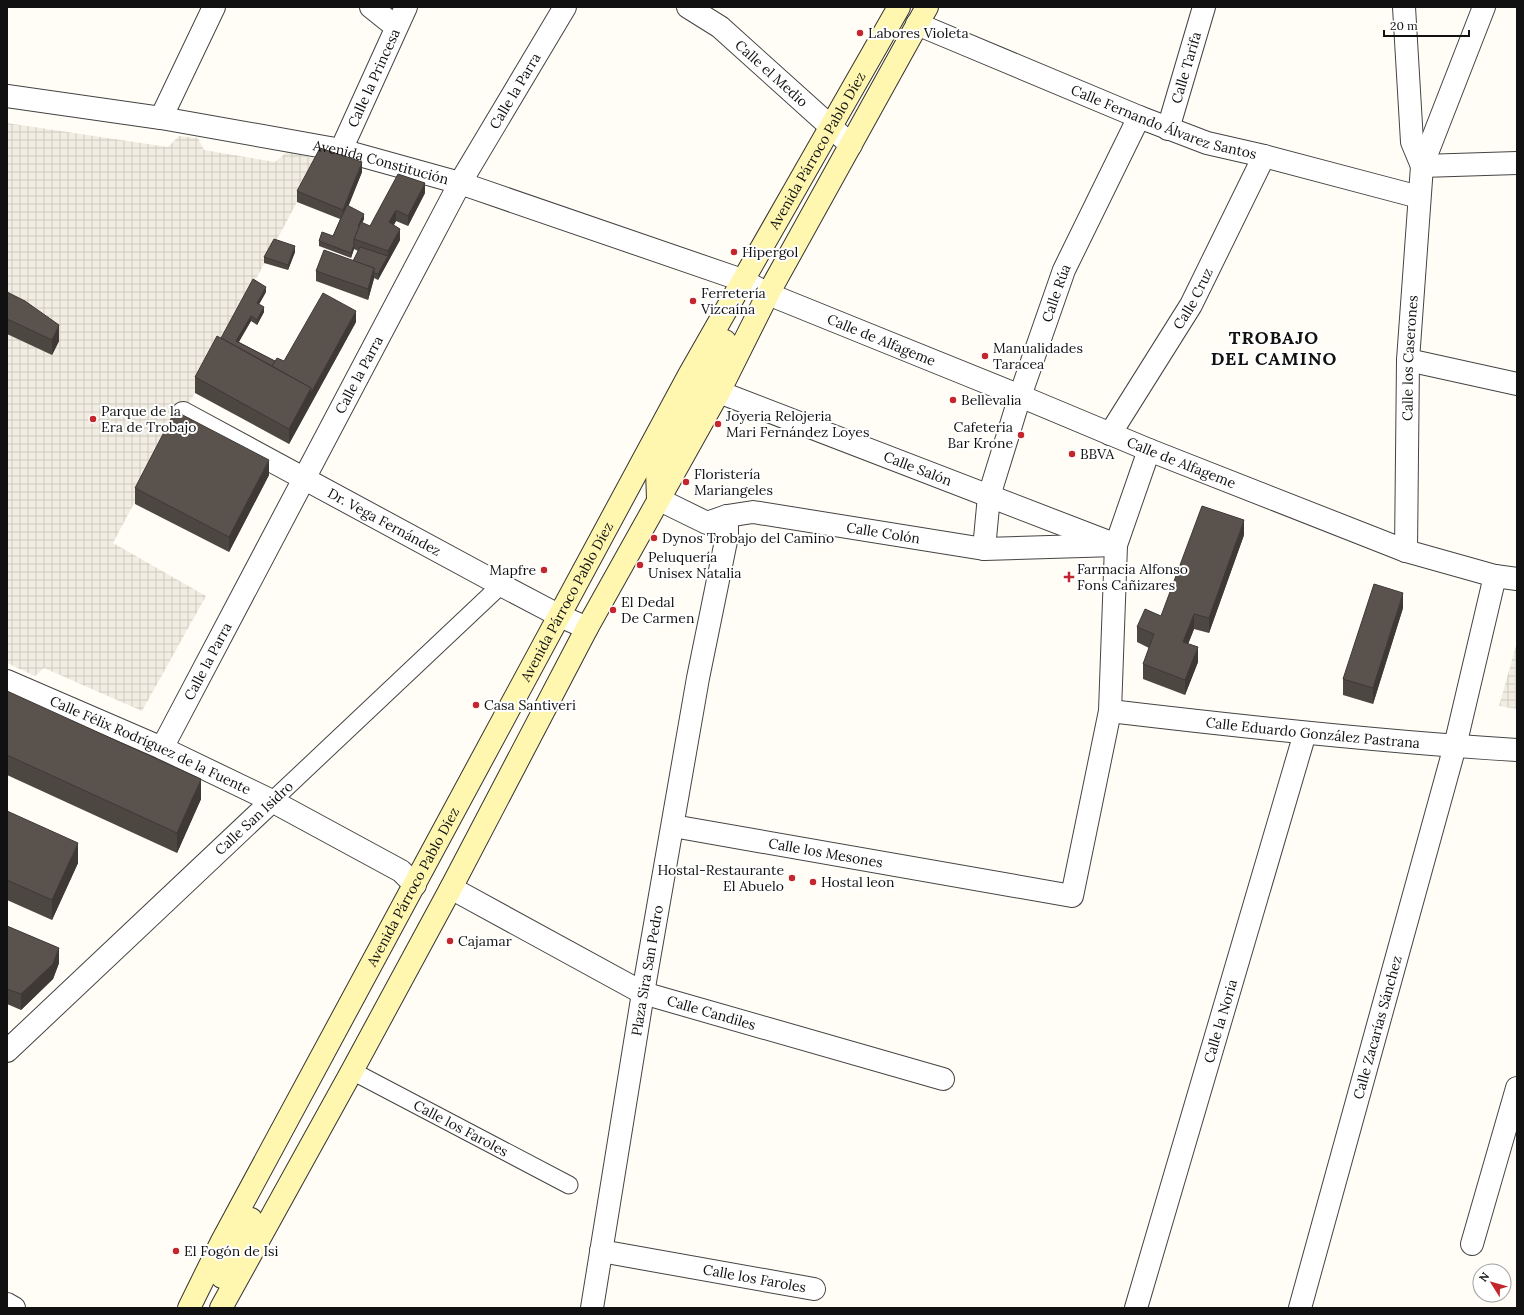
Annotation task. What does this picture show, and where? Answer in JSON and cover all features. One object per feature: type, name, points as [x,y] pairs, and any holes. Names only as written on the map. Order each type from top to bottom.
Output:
[{"type":"main road","name":"Avenida Párroco Pablo Díez","points":[[189,1308],[221,1243],[742,280],[832,128],[899,7]]},
{"type":"main road","name":"Avenida Párroco Pablo Díez","points":[[220,1308],[352,1071],[451,888],[587,628],[718,392],[768,294],[922,16]]},
{"type":"main road","points":[[658,499],[657,470],[732,328],[742,280]]},
{"type":"main road","points":[[220,1308],[214,1292],[270,1179],[288,1121]]},
{"type":"street","points":[[161,118],[214,7]]},
{"type":"street","points":[[371,7],[396,26]]},
{"type":"street","name":"Calle la Princesa","points":[[341,150],[396,26],[406,7]]},
{"type":"street","name":"Calle la Parra","points":[[162,748],[460,183],[565,7]]},
{"type":"street","name":"Calle el Medio","points":[[688,7],[720,27],[851,145]]},
{"type":"street","name":"Calle Tarifa","points":[[1168,129],[1204,7]]},
{"type":"street","points":[[1404,7],[1412,142],[1422,166]]},
{"type":"street","points":[[1422,166],[1484,7]]},
{"type":"street","name":"Calle Fernando Álvarez Santos","points":[[922,16],[1138,117],[1168,129],[1207,143],[1264,156],[1419,197]]},
{"type":"street","name":"Avenida Constitución","points":[[7,96],[161,118],[341,150],[460,183],[742,280]]},
{"type":"street","name":"Calle Rúa","points":[[984,549],[989,496],[1020,396],[1064,270],[1138,117]]},
{"type":"street","name":"Calle Cruz","points":[[1110,434],[1191,305],[1264,156]]},
{"type":"street","points":[[1422,166],[1517,163]]},
{"type":"street","name":"Calle los Caserones","points":[[1406,551],[1408,360],[1422,166]]},
{"type":"street","name":"Calle de Alfageme","points":[[742,280],[768,294],[1149,450],[1406,551],[1495,576],[1517,579]]},
{"type":"street","points":[[1408,360],[1517,384]]},
{"type":"street","name":"Calle Salón","points":[[718,392],[1116,545]]},
{"type":"street","name":"Dr. Vega Fernández","points":[[183,413],[501,585],[560,616],[587,628]]},
{"type":"street","points":[[1110,711],[1116,545],[1149,450]]},
{"type":"street","name":"Calle Colón","points":[[658,499],[707,523],[727,516],[754,512],[984,549],[1116,545]]},
{"type":"street","name":"Plaza Sira San Pedro","points":[[592,1308],[643,993],[698,678],[727,536],[727,516]]},
{"type":"street","name":"Calle Zacarías Sánchez","points":[[1300,1308],[1455,746],[1495,576]]},
{"type":"street","name":"Calle San Isidro","points":[[10,1043],[272,801],[501,585]]},
{"type":"street","name":"Calle Félix Rodríguez de la Fuente","points":[[7,681],[162,748],[272,801],[401,871],[415,885]]},
{"type":"street","name":"Calle los Mesones","points":[[673,826],[1072,896],[1110,711]]},
{"type":"street","name":"Calle Eduardo González Pastrana","points":[[1110,711],[1304,733],[1517,750]]},
{"type":"street","name":"Calle la Noria","points":[[1136,1308],[1304,733]]},
{"type":"street","name":"Calle Candiles","points":[[451,888],[643,993],[943,1079]]},
{"type":"street","name":"Calle los Faroles","points":[[352,1071],[569,1185]]},
{"type":"street","points":[[1472,1244],[1517,1088]]},
{"type":"street","name":"Calle los Faroles","points":[[601,1252],[814,1289]]},
{"type":"street","points":[[7,1304],[14,1308]]},
{"type":"shaded area","name":"Parque de la Era de Trobajo","points":[[7,123],[168,147],[179,136],[198,138],[204,150],[275,162],[287,152],[320,159],[113,543],[206,596],[142,711],[44,668],[35,676],[7,663]]},
{"type":"shaded area","points":[[1517,642],[1517,709],[1499,706]]},
{"type":"building","points":[[320,148],[362,162],[343,210],[297,191]]},
{"type":"building","points":[[398,174],[425,183],[408,216],[396,210],[389,222],[400,229],[388,251],[354,239],[361,222],[370,226]]},
{"type":"building","points":[[347,205],[364,214],[358,226],[359,227],[354,239],[354,245],[351,253],[319,241],[322,232],[333,236]]},
{"type":"building","points":[[274,239],[295,246],[288,265],[264,257]]},
{"type":"building","points":[[360,247],[388,256],[378,274],[374,273],[374,268],[353,261]]},
{"type":"building","points":[[324,250],[374,268],[368,289],[316,271]]},
{"type":"building","points":[[253,279],[266,287],[257,303],[264,307],[257,320],[251,316],[236,341],[275,361],[272,366],[221,338]]},
{"type":"building","points":[[7,292],[25,301],[59,325],[52,340],[7,319]]},
{"type":"building","points":[[323,293],[356,311],[311,393],[311,388],[272,366],[277,358],[284,361]]},
{"type":"building","points":[[217,336],[311,388],[289,429],[195,377]]},
{"type":"building","points":[[175,411],[269,460],[229,537],[135,488]]},
{"type":"building","points":[[1202,506],[1244,520],[1209,618],[1194,614],[1183,642],[1198,647],[1185,680],[1143,664],[1154,634],[1137,627],[1145,609],[1161,616]]},
{"type":"building","points":[[1374,584],[1403,593],[1373,688],[1343,679]]},
{"type":"building","points":[[7,691],[201,779],[177,833],[7,755]]},
{"type":"building","points":[[7,811],[78,843],[52,900],[7,880]]},
{"type":"building","points":[[7,926],[59,948],[53,964],[21,994],[7,989]]},
{"type":"place","name":"Labores Violeta","points":[[860,33]]},
{"type":"place","name":"Hipergol","points":[[734,252]]},
{"type":"place","name":"Ferretería Vizcaína","points":[[693,301]]},
{"type":"place","name":"Manualidades Taracea","points":[[985,356]]},
{"type":"place","name":"Bellevalia","points":[[953,400]]},
{"type":"place","name":"Parque de la Era de Trobajo","points":[[93,419]]},
{"type":"place","name":"Joyeria Relojeria Mari Fernández Loyes","points":[[718,424]]},
{"type":"place","name":"Cafeteria Bar Krone","points":[[1021,435]]},
{"type":"place","name":"BBVA","points":[[1072,454]]},
{"type":"place","name":"Floristería Mariangeles","points":[[686,482]]},
{"type":"place","name":"Dynos Trobajo del Camino","points":[[654,538]]},
{"type":"place","name":"Peluquería Unisex Natalia","points":[[640,565]]},
{"type":"place","name":"Mapfre","points":[[544,570]]},
{"type":"place","name":"Farmacia Alfonso Fons Cañizares","points":[[1069,577]]},
{"type":"place","name":"El Dedal De Carmen","points":[[613,610]]},
{"type":"place","name":"Casa Santiveri","points":[[476,705]]},
{"type":"place","name":"Hostal-Restaurante El Abuelo","points":[[792,878]]},
{"type":"place","name":"Hostal leon","points":[[813,882]]},
{"type":"place","name":"Cajamar","points":[[450,941]]},
{"type":"place","name":"El Fogón de Isi","points":[[176,1251]]},
{"type":"district","name":"TROBAJO DEL CAMINO","points":[[1274,347]]}]
